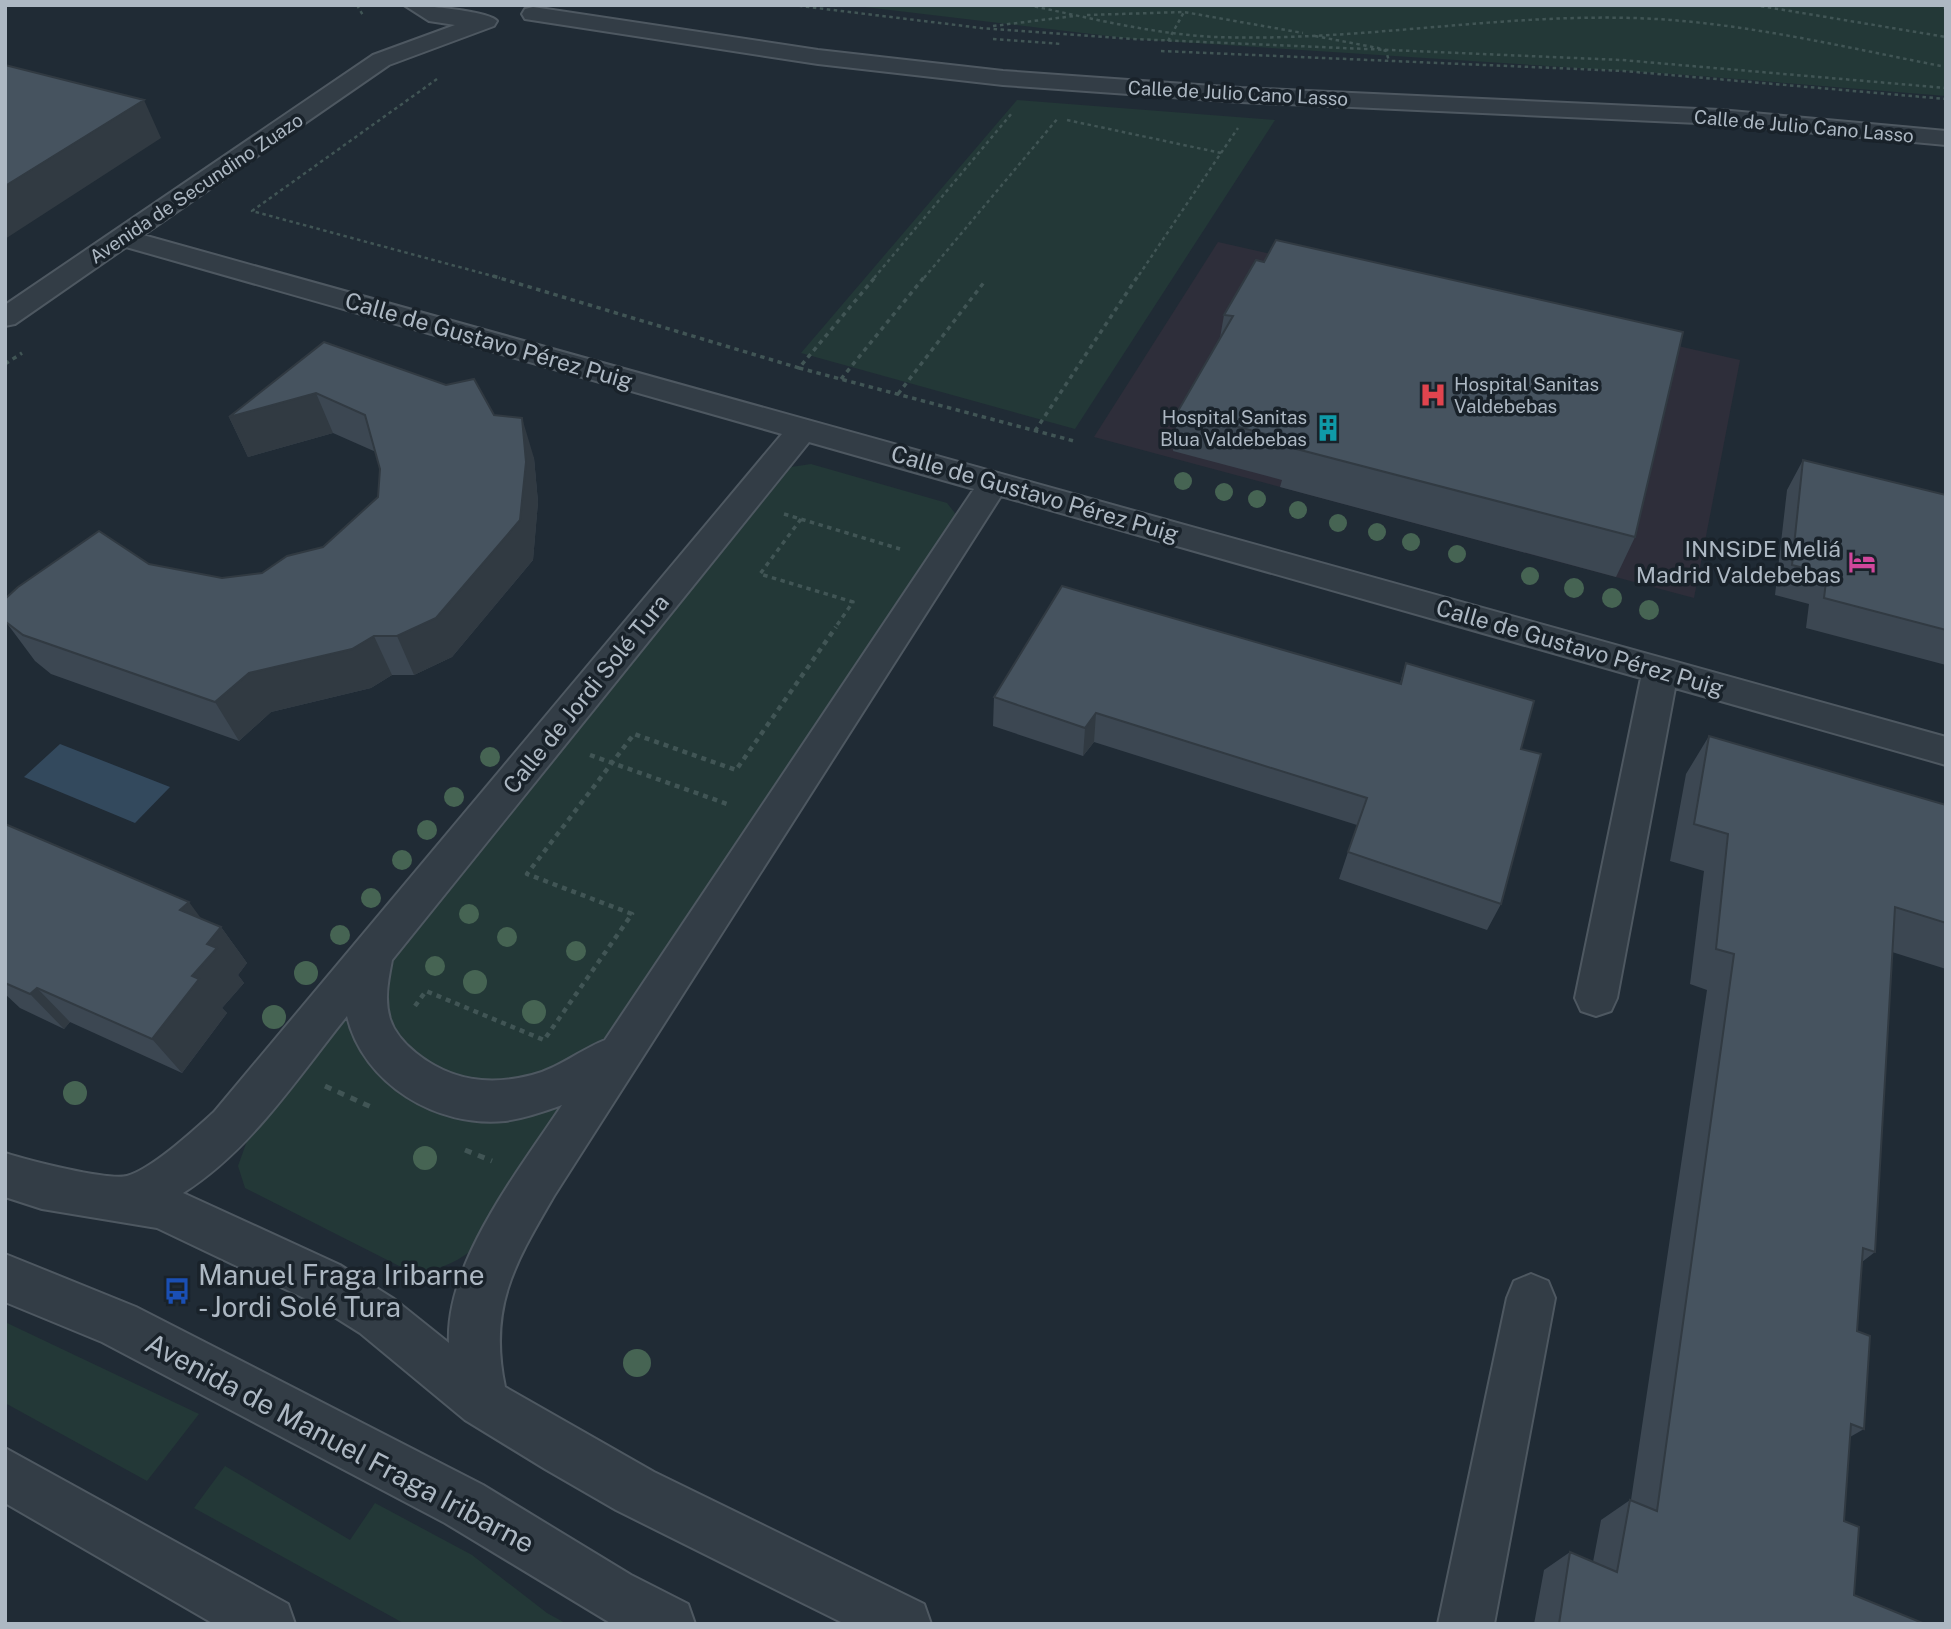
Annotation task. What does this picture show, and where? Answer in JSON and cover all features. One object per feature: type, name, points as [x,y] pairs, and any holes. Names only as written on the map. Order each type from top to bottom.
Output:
[{"type":"street","points":[[417,7],[448,18],[486,21],[533,14],[558,5]]},
{"type":"street","name":"Calle de Julio Cano Lasso","points":[[632,5],[652,12],[765,30],[968,54],[1258,75],[1392,70]]},
{"type":"street","name":"Avenida de Secundino Zuazo","points":[[387,57],[417,7]]},
{"type":"street","name":"Calle de Julio Cano Lasso","points":[[533,14],[818,57],[1003,78],[1241,95],[1720,117],[1946,138]]},
{"type":"street","name":"Avenida de Secundino Zuazo","points":[[5,318],[387,57],[486,21]]},
{"type":"street","name":"Calle de Julio Cano Lasso","points":[[1692,93],[1946,117]]},
{"type":"street","name":"Calle de Gustavo Pérez Puig","points":[[123,238],[1946,751]]},
{"type":"street","name":"Calle de Jordi Solé Tura","points":[[131,1199],[185,1166],[230,1128],[371,960],[803,429]]},
{"type":"street","points":[[483,1402],[471,1340],[475,1308],[485,1273],[538,1181],[994,483]]},
{"type":"street","points":[[1596,998],[1660,670]]},
{"type":"street","points":[[371,960],[365,1001],[374,1034],[382,1049],[411,1079],[458,1101],[499,1101],[554,1091],[589,1073],[623,1050]]},
{"type":"street","points":[[5,1175],[42,1187],[131,1199],[172,1211],[350,1298],[483,1402],[635,1491],[904,1624]]},
{"type":"street","name":"Avenida de Manuel Fraga Iribarne","points":[[5,1278],[119,1324],[464,1504],[668,1624]]},
{"type":"street","points":[[1466,1624],[1531,1298]]},
{"type":"street","points":[[5,1474],[268,1624]]},
{"type":"path","points":[[357,5],[364,17]]},
{"type":"path","points":[[792,5],[981,28],[1168,41],[1634,61],[1946,88]]},
{"type":"path","points":[[1028,5],[1170,34],[1242,37],[1545,19],[1635,18],[1735,27],[1946,67]]},
{"type":"path","points":[[1754,5],[1946,37]]},
{"type":"path","points":[[1937,5],[1946,8]]},
{"type":"path","points":[[981,28],[1135,11],[1184,12],[1224,16],[1386,51]]},
{"type":"path","points":[[1168,41],[1184,12]]},
{"type":"path","points":[[978,38],[981,28]]},
{"type":"path","points":[[992,39],[1061,44]]},
{"type":"path","points":[[1155,51],[1392,70],[1624,71],[1946,99]]},
{"type":"path","points":[[1386,51],[1392,70]]},
{"type":"path","points":[[443,74],[252,211],[514,282],[799,368],[1074,441]]},
{"type":"path","points":[[799,368],[1017,107]]},
{"type":"path","points":[[841,379],[1055,118],[1222,153]]},
{"type":"path","points":[[1035,431],[1241,123]]},
{"type":"path","points":[[898,394],[985,281]]},
{"type":"path","points":[[777,512],[912,552]]},
{"type":"path","points":[[412,1009],[426,991],[544,1040],[632,914],[527,874],[634,734],[736,770],[853,603],[760,574],[802,519]]},
{"type":"path","points":[[577,751],[731,806]]},
{"type":"shaded area","name":"Hospital Sanitas Blua Valdebebas","points":[[1218,242],[1740,360],[1694,598],[1094,437]]},
{"type":"green space","points":[[848,5],[1946,5],[1946,96],[1686,75],[1133,39]]},
{"type":"green space","points":[[1017,100],[1275,120],[1075,429],[801,353]]},
{"type":"green space","points":[[811,464],[947,503],[958,517],[472,1250],[443,1266],[411,1272],[245,1188],[238,1166],[248,1138],[791,467]]},
{"type":"green space","points":[[5,1322],[199,1414],[147,1481],[5,1403]]},
{"type":"green space","points":[[225,1466],[350,1540],[375,1503],[472,1555],[547,1613],[567,1624],[405,1624],[194,1508]]},
{"type":"water","points":[[60,744],[170,787],[135,823],[24,777]]},
{"type":"building","points":[[5,65],[144,100],[5,186]]},
{"type":"building","name":"Hospital Sanitas Blua Valdebebas","points":[[1276,240],[1683,332],[1635,537],[1289,447],[1292,441],[1178,411],[1233,316],[1224,315],[1256,260],[1264,262]]},
{"type":"building","points":[[324,342],[446,385],[474,379],[494,415],[522,418],[526,462],[520,520],[436,618],[397,636],[374,636],[352,649],[249,673],[215,702],[23,635],[6,622],[5,599],[18,587],[99,531],[149,564],[222,578],[262,573],[287,556],[323,547],[378,497],[380,469],[365,415],[316,393],[229,417]]},
{"type":"building","name":"INNSiDE Meliá Madrid Valdebebas","points":[[1803,460],[1946,495],[1946,630],[1824,598],[1827,574],[1792,565]]},
{"type":"building","points":[[1062,586],[1401,684],[1406,663],[1534,701],[1521,749],[1541,754],[1501,904],[1348,852],[1367,798],[1096,713],[1085,728],[994,697]]},
{"type":"building","points":[[1709,736],[1946,805],[1946,923],[1895,907],[1875,1252],[1863,1248],[1857,1331],[1870,1336],[1864,1429],[1851,1424],[1844,1521],[1859,1527],[1854,1595],[1925,1624],[1559,1624],[1570,1552],[1617,1572],[1630,1500],[1657,1511],[1734,954],[1716,949],[1728,834],[1694,824]]},
{"type":"building","points":[[5,824],[189,902],[180,910],[221,927],[207,944],[217,948],[192,976],[199,979],[152,1039],[37,988],[30,994],[5,983]]},
{"type":"place","name":"Hospital Sanitas Valdebebas","points":[[1433,395]]},
{"type":"place","name":"Hospital Sanitas Blua Valdebebas","points":[[1328,428]]},
{"type":"place","name":"INNSiDE Meliá Madrid Valdebebas","points":[[1862,562]]},
{"type":"place","name":"Manuel Fraga Iribarne - Jordi Solé Tura","points":[[177,1291]]}]
